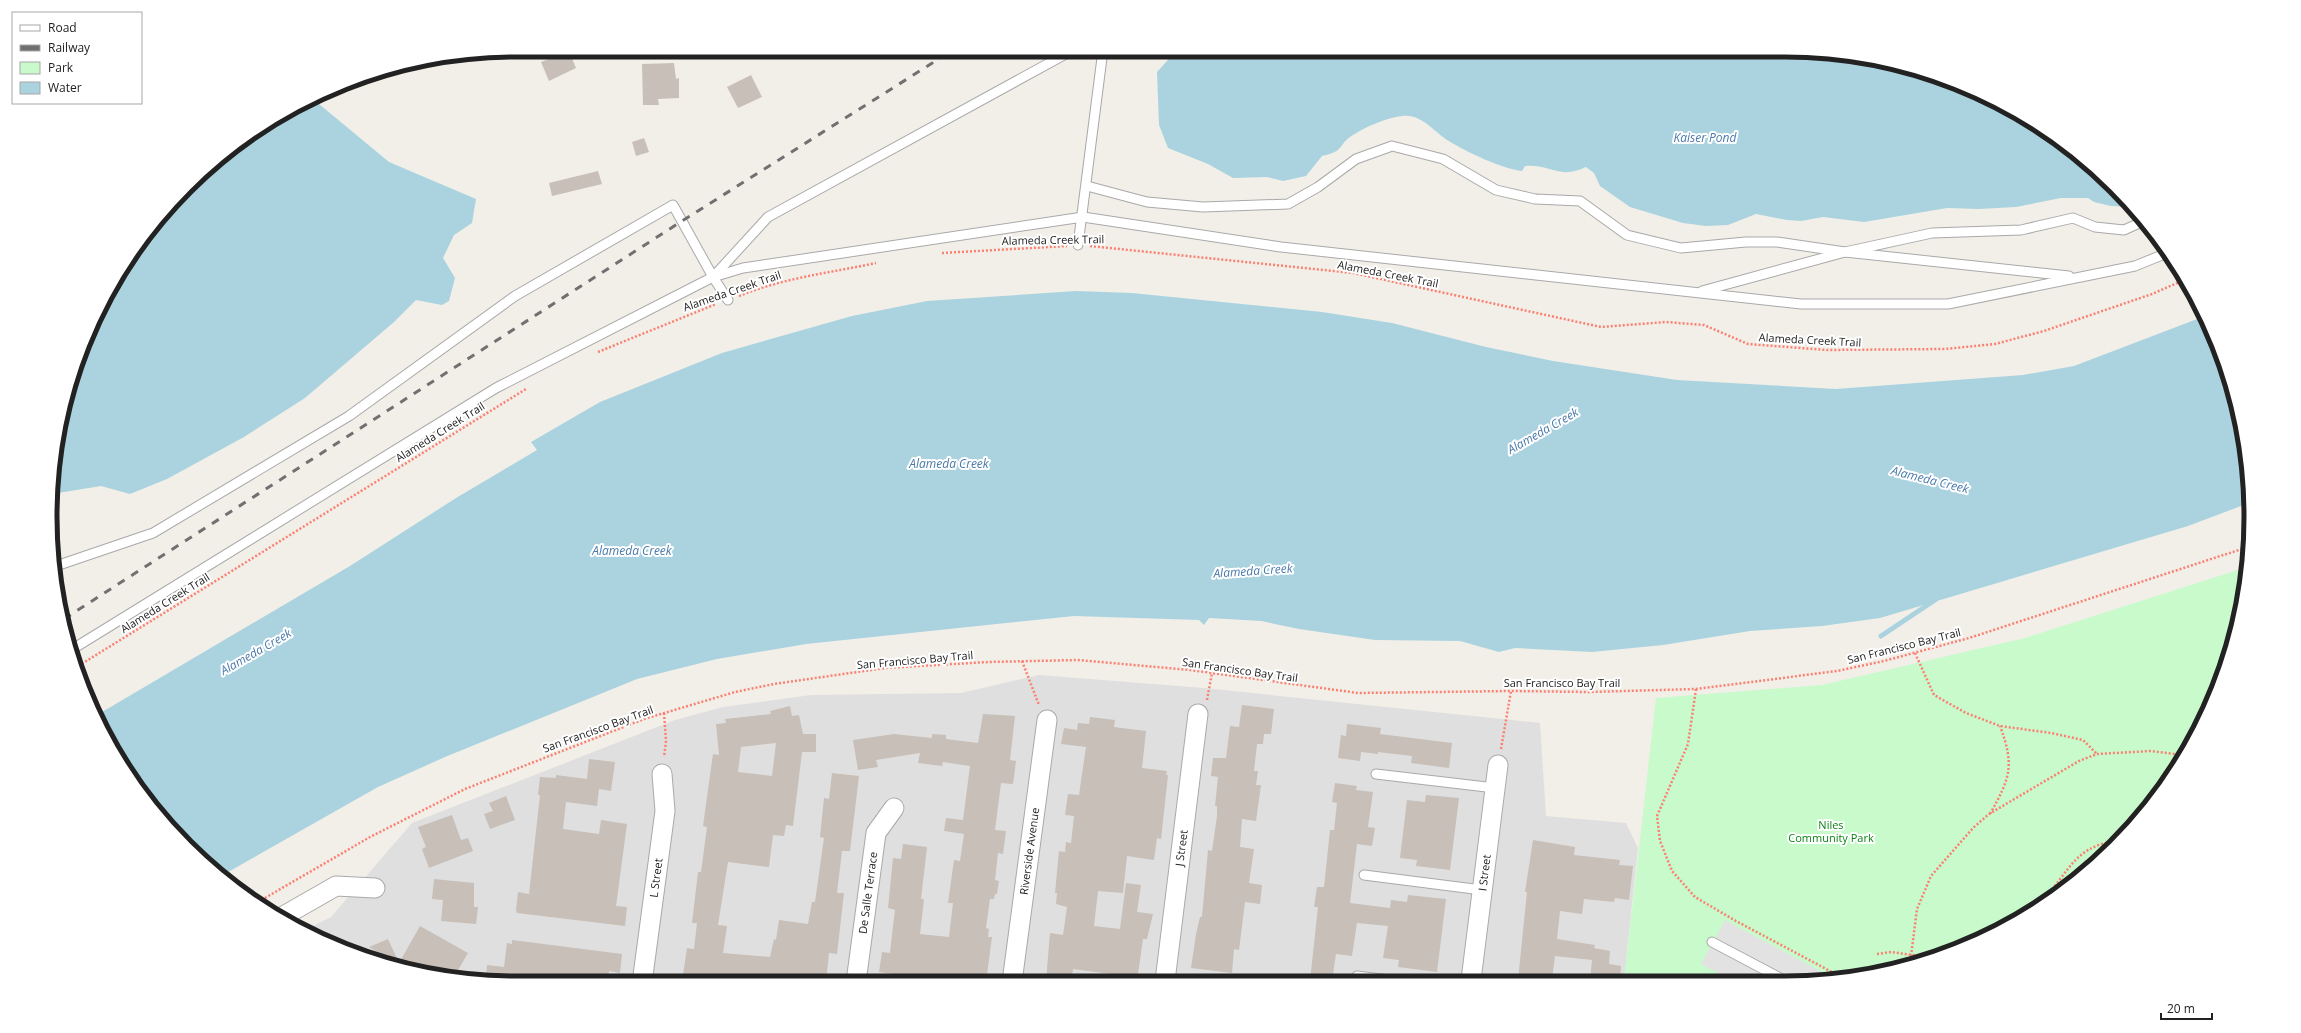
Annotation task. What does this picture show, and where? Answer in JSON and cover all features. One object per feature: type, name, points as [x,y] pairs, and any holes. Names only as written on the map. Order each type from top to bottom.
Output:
[{"type":"street","name":"J Street","points":[[1166,976],[1198,714]]},
{"type":"street","name":"Riverside Avenue","points":[[1013,976],[1046,720]]},
{"type":"street","name":"I Street","points":[[1471,976],[1498,766]]},
{"type":"street","name":"L Street","points":[[643,976],[665,811],[662,774]]},
{"type":"street","name":"De Salle Terrace","points":[[857,976],[876,833],[894,808]]},
{"type":"street","points":[[287,914],[336,886],[374,888]]},
{"type":"lane","points":[[713,277],[768,217],[1060,57]]},
{"type":"lane","points":[[1078,245],[1083,217],[1102,57]]},
{"type":"lane","points":[[1086,186],[1146,202],[1196,206],[1288,204],[1318,187],[1356,159],[1392,146],[1442,159],[1496,190],[1535,199],[1580,201],[1628,235],[1682,248],[1746,242],[1777,242],[1845,252],[2078,277]]},
{"type":"lane","points":[[60,565],[153,533],[349,416],[516,296],[673,205],[713,277],[728,300]]},
{"type":"lane","points":[[76,647],[496,388],[713,277],[743,268],[1083,217],[1281,247],[1801,304],[1948,304],[2134,266],[2162,255]]},
{"type":"lane","points":[[1697,292],[1845,252],[1932,233],[2021,230],[2073,218],[2095,227],[2124,230],[2138,224]]},
{"type":"lane","points":[[1376,774],[1495,788]]},
{"type":"lane","points":[[1364,875],[1482,890]]},
{"type":"lane","points":[[1712,942],[1776,976]]},
{"type":"path","name":"Alameda Creek Trail","points":[[937,254],[1078,245],[1111,247],[1217,260],[1353,273],[1601,327],[1666,322],[1704,325],[1748,344],[1827,350],[1945,349],[1995,344],[2044,331],[2152,294],[2179,282]]},
{"type":"path","name":"Alameda Creek Trail","points":[[592,355],[690,313],[763,286],[803,276],[879,262]]},
{"type":"path","name":"Alameda Creek Trail","points":[[81,664],[325,512],[533,385]]},
{"type":"path","name":"San Francisco Bay Trail","points":[[262,900],[370,837],[465,789],[566,748],[664,713],[736,692],[774,684],[885,668],[1022,661],[1078,660],[1212,673],[1358,693],[1511,690],[1589,692],[1696,689],[1837,671],[1915,653],[1969,638],[2243,549]]},
{"type":"path","points":[[1915,653],[1934,695],[1966,713],[2000,726],[2051,733],[2083,740],[2097,754]]},
{"type":"path","points":[[1022,661],[1046,720]]},
{"type":"path","points":[[1198,714],[1207,702],[1212,673]]},
{"type":"path","points":[[1696,689],[1688,744],[1657,816],[1660,841],[1672,872],[1695,897],[1736,921],[1834,973]]},
{"type":"path","points":[[1498,766],[1511,690]]},
{"type":"path","points":[[662,774],[666,741],[664,713]]},
{"type":"path","points":[[1989,814],[1999,797],[2009,772],[2009,750],[2000,726]]},
{"type":"path","points":[[1911,958],[1917,909],[1931,876],[1973,828],[1989,814],[2079,761],[2097,754],[2151,751],[2177,754]]},
{"type":"path","points":[[2046,894],[2069,866],[2090,848],[2107,843]]},
{"type":"path","points":[[1877,954],[1891,952],[1920,955]]},
{"type":"shaded area","points":[[1039,675],[1204,688],[1540,723],[1546,816],[1626,823],[1638,848],[1624,976],[486,975],[427,967],[398,960],[369,952],[310,927],[331,917],[412,823],[675,720],[723,707],[811,695],[961,693]]},
{"type":"shaded area","points":[[1725,920],[1826,974],[1784,976],[1723,976],[1701,964]]},
{"type":"green space","name":"Niles Community Park","points":[[2241,569],[2235,606],[2220,664],[2197,720],[2167,772],[2130,819],[2109,841],[2087,862],[2040,899],[1988,929],[1960,941],[1932,952],[1874,967],[1815,975],[1624,976],[1656,698],[1822,685],[2025,638]]},
{"type":"water","name":"Kaiser Pond","points":[[1171,57],[1784,57],[1844,61],[1874,66],[1932,81],[1988,104],[2040,134],[2064,152],[2087,171],[2123,207],[2111,206],[2094,202],[2088,198],[2061,198],[2016,207],[1979,209],[1947,208],[1864,222],[1823,217],[1801,221],[1787,220],[1756,214],[1728,225],[1706,226],[1683,223],[1630,207],[1600,186],[1594,173],[1586,167],[1576,171],[1562,172],[1542,167],[1525,166],[1522,171],[1495,164],[1456,145],[1421,120],[1409,116],[1396,117],[1383,121],[1358,132],[1348,139],[1335,152],[1322,156],[1306,176],[1283,181],[1267,177],[1233,178],[1208,164],[1168,148],[1159,125],[1157,72]]},
{"type":"water","points":[[317,102],[389,162],[476,199],[472,223],[454,235],[443,258],[455,278],[449,301],[442,305],[416,300],[394,322],[305,398],[244,437],[167,479],[130,494],[101,486],[58,493],[61,457],[66,427],[81,369],[92,341],[104,313],[134,261],[152,237],[192,192],[237,152],[261,134]]},
{"type":"water","name":"Alameda Creek","points":[[1076,291],[1132,293],[1322,312],[1392,323],[1486,347],[1553,361],[1677,380],[1836,389],[2023,375],[2074,366],[2199,318],[2220,369],[2235,427],[2240,457],[2244,505],[2188,526],[1880,618],[1822,626],[1750,631],[1663,645],[1592,652],[1515,648],[1499,652],[1460,641],[1375,640],[1299,629],[1261,621],[1209,618],[1204,625],[1199,620],[1074,616],[806,644],[717,659],[637,679],[445,757],[378,787],[227,873],[192,841],[152,796],[134,772],[104,720],[101,713],[350,566],[456,498],[537,450],[531,442],[600,402],[722,353],[852,316],[927,301]]},
{"type":"building","points":[[554,57],[571,57],[576,68],[549,81],[541,62]]},
{"type":"building","points":[[674,63],[676,79],[679,78],[679,98],[658,99],[659,105],[643,105],[642,64]]},
{"type":"building","points":[[751,75],[762,97],[738,108],[727,87]]},
{"type":"building","points":[[644,138],[649,152],[636,156],[632,142]]},
{"type":"building","points":[[598,171],[602,184],[552,196],[549,183]]},
{"type":"building","points":[[1242,705],[1274,709],[1271,734],[1264,734],[1263,744],[1257,744],[1254,771],[1258,771],[1256,785],[1261,785],[1256,821],[1242,819],[1240,847],[1254,849],[1249,883],[1262,885],[1260,904],[1245,902],[1239,950],[1234,949],[1232,973],[1191,968],[1196,934],[1200,917],[1202,917],[1208,850],[1212,851],[1217,816],[1217,806],[1215,806],[1218,777],[1211,776],[1213,758],[1226,758],[1230,726],[1239,727]]},
{"type":"building","points":[[790,706],[792,716],[799,715],[803,734],[816,734],[816,752],[802,752],[793,826],[786,825],[784,836],[773,835],[769,867],[728,862],[718,925],[727,926],[723,953],[770,957],[774,939],[776,940],[779,920],[808,924],[812,902],[815,902],[824,838],[820,837],[824,798],[829,799],[832,773],[859,776],[850,851],[842,851],[837,893],[844,893],[837,954],[829,953],[827,976],[683,975],[687,948],[694,949],[697,923],[692,923],[698,872],[701,872],[707,827],[703,826],[713,754],[719,755],[716,724],[726,723],[725,719],[771,714],[770,711]],"holes":[[[776,743],[772,776],[738,772],[741,747]]]},
{"type":"building","points":[[983,714],[1015,716],[1010,760],[1016,761],[1013,784],[1001,783],[995,830],[1006,831],[1003,854],[998,853],[995,880],[999,881],[997,894],[995,894],[994,899],[990,899],[986,928],[989,929],[988,937],[992,937],[987,976],[907,976],[879,972],[882,952],[890,953],[895,910],[888,908],[893,858],[901,859],[903,844],[927,847],[921,899],[924,899],[920,934],[949,937],[953,903],[948,903],[954,860],[960,861],[964,834],[944,831],[946,818],[963,820],[970,766],[943,762],[942,766],[918,763],[920,753],[876,760],[878,767],[858,770],[853,740],[894,734],[932,738],[932,734],[946,735],[946,739],[978,743]]},
{"type":"building","points":[[1090,717],[1115,720],[1114,727],[1146,731],[1142,768],[1167,771],[1166,775],[1168,775],[1161,839],[1157,838],[1154,860],[1127,856],[1123,893],[1098,891],[1094,926],[1120,929],[1126,883],[1141,885],[1137,912],[1153,914],[1147,939],[1143,939],[1138,976],[1111,976],[1111,974],[1073,969],[1072,976],[1046,976],[1050,933],[1063,935],[1067,907],[1056,904],[1057,893],[1055,893],[1059,851],[1065,852],[1066,842],[1071,843],[1074,816],[1065,815],[1068,794],[1079,795],[1086,747],[1061,744],[1064,728],[1077,730],[1078,723],[1089,724]]},
{"type":"building","points":[[1347,724],[1381,728],[1380,734],[1452,743],[1449,768],[1411,763],[1412,756],[1378,752],[1378,754],[1361,752],[1360,761],[1338,758],[1341,735],[1346,736]]},
{"type":"building","points":[[589,759],[615,762],[611,791],[599,789],[597,806],[566,802],[563,829],[599,834],[601,820],[627,824],[616,906],[627,907],[625,926],[517,913],[516,910],[518,892],[529,894],[540,795],[538,795],[540,777],[556,778],[556,775],[587,779]]},
{"type":"building","points":[[1335,783],[1357,786],[1356,790],[1373,792],[1368,827],[1375,828],[1372,846],[1357,844],[1350,903],[1390,908],[1391,900],[1407,902],[1408,895],[1446,899],[1437,972],[1398,967],[1399,960],[1383,958],[1388,926],[1357,923],[1352,956],[1336,954],[1333,976],[1311,976],[1318,907],[1314,907],[1317,887],[1324,887],[1330,830],[1334,830],[1337,803],[1332,802]]},
{"type":"building","points":[[1426,795],[1459,798],[1450,870],[1416,866],[1417,860],[1400,858],[1407,800],[1425,802]]},
{"type":"building","points":[[506,796],[515,820],[490,829],[484,814],[493,811],[489,803]]},
{"type":"building","points":[[452,815],[461,840],[468,838],[473,851],[429,868],[422,849],[426,847],[418,827]]},
{"type":"building","points":[[1533,840],[1575,847],[1574,855],[1620,860],[1619,865],[1633,866],[1629,900],[1615,898],[1614,902],[1584,899],[1582,914],[1560,911],[1557,939],[1595,945],[1594,948],[1610,951],[1609,964],[1621,966],[1620,976],[1590,976],[1592,960],[1555,956],[1552,976],[1518,976],[1527,892],[1525,892]]},
{"type":"building","points":[[434,879],[474,883],[474,907],[478,907],[476,924],[441,921],[443,900],[432,899]]},
{"type":"building","points":[[420,926],[468,953],[457,972],[400,961]]},
{"type":"building","points":[[388,939],[398,960],[385,957],[369,947]]},
{"type":"building","points":[[512,940],[622,954],[620,973],[609,971],[609,976],[486,975],[487,965],[504,967],[507,943],[512,944]]},
{"type":"waterway","points":[[1881,636],[1935,600]]},
{"type":"railway","points":[[68,616],[682,221],[942,57]]}]
